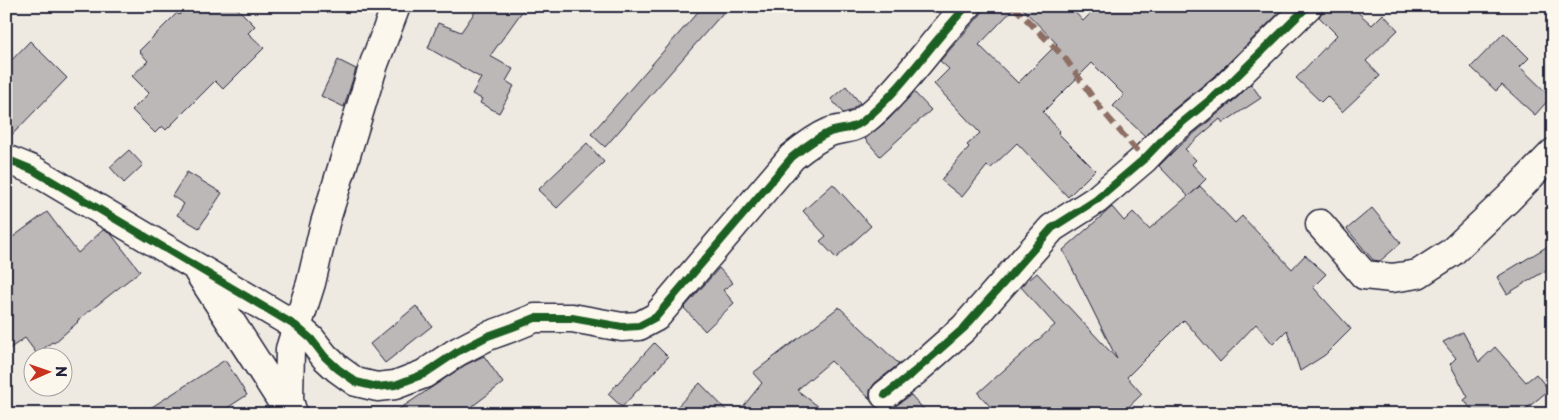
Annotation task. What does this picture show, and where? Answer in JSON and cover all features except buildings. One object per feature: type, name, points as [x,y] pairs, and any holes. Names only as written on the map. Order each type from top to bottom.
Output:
[{"type":"street","points":[[291,414],[289,400],[290,349],[311,283],[325,223],[366,92],[396,6]]},
{"type":"street","points":[[6,159],[33,170],[296,326],[311,339],[325,357],[356,382],[376,387],[395,385],[424,374],[457,352],[488,336],[535,318],[572,318],[622,327],[639,326],[656,317],[792,157],[830,132],[852,128],[860,124],[879,107],[967,6]]},
{"type":"street","points":[[885,395],[964,328],[1052,228],[1096,200],[1137,165],[1168,134],[1228,85],[1308,6]]},
{"type":"street","points":[[1320,224],[1364,275],[1392,278],[1418,274],[1452,252],[1553,153]]},
{"type":"street","points":[[196,268],[291,414]]},
{"type":"marked path","points":[[1013,6],[1065,58],[1101,109],[1144,159]]},
{"type":"cycle path","points":[[6,159],[33,170],[296,326],[311,339],[325,357],[356,382],[377,387],[395,385],[424,374],[457,352],[488,336],[535,318],[572,318],[622,327],[639,326],[656,317],[792,157],[825,134],[862,122],[890,96],[967,6]]},
{"type":"cycle path","points":[[885,395],[964,328],[1052,228],[1096,200],[1144,159],[1168,134],[1228,85],[1308,6]]}]
